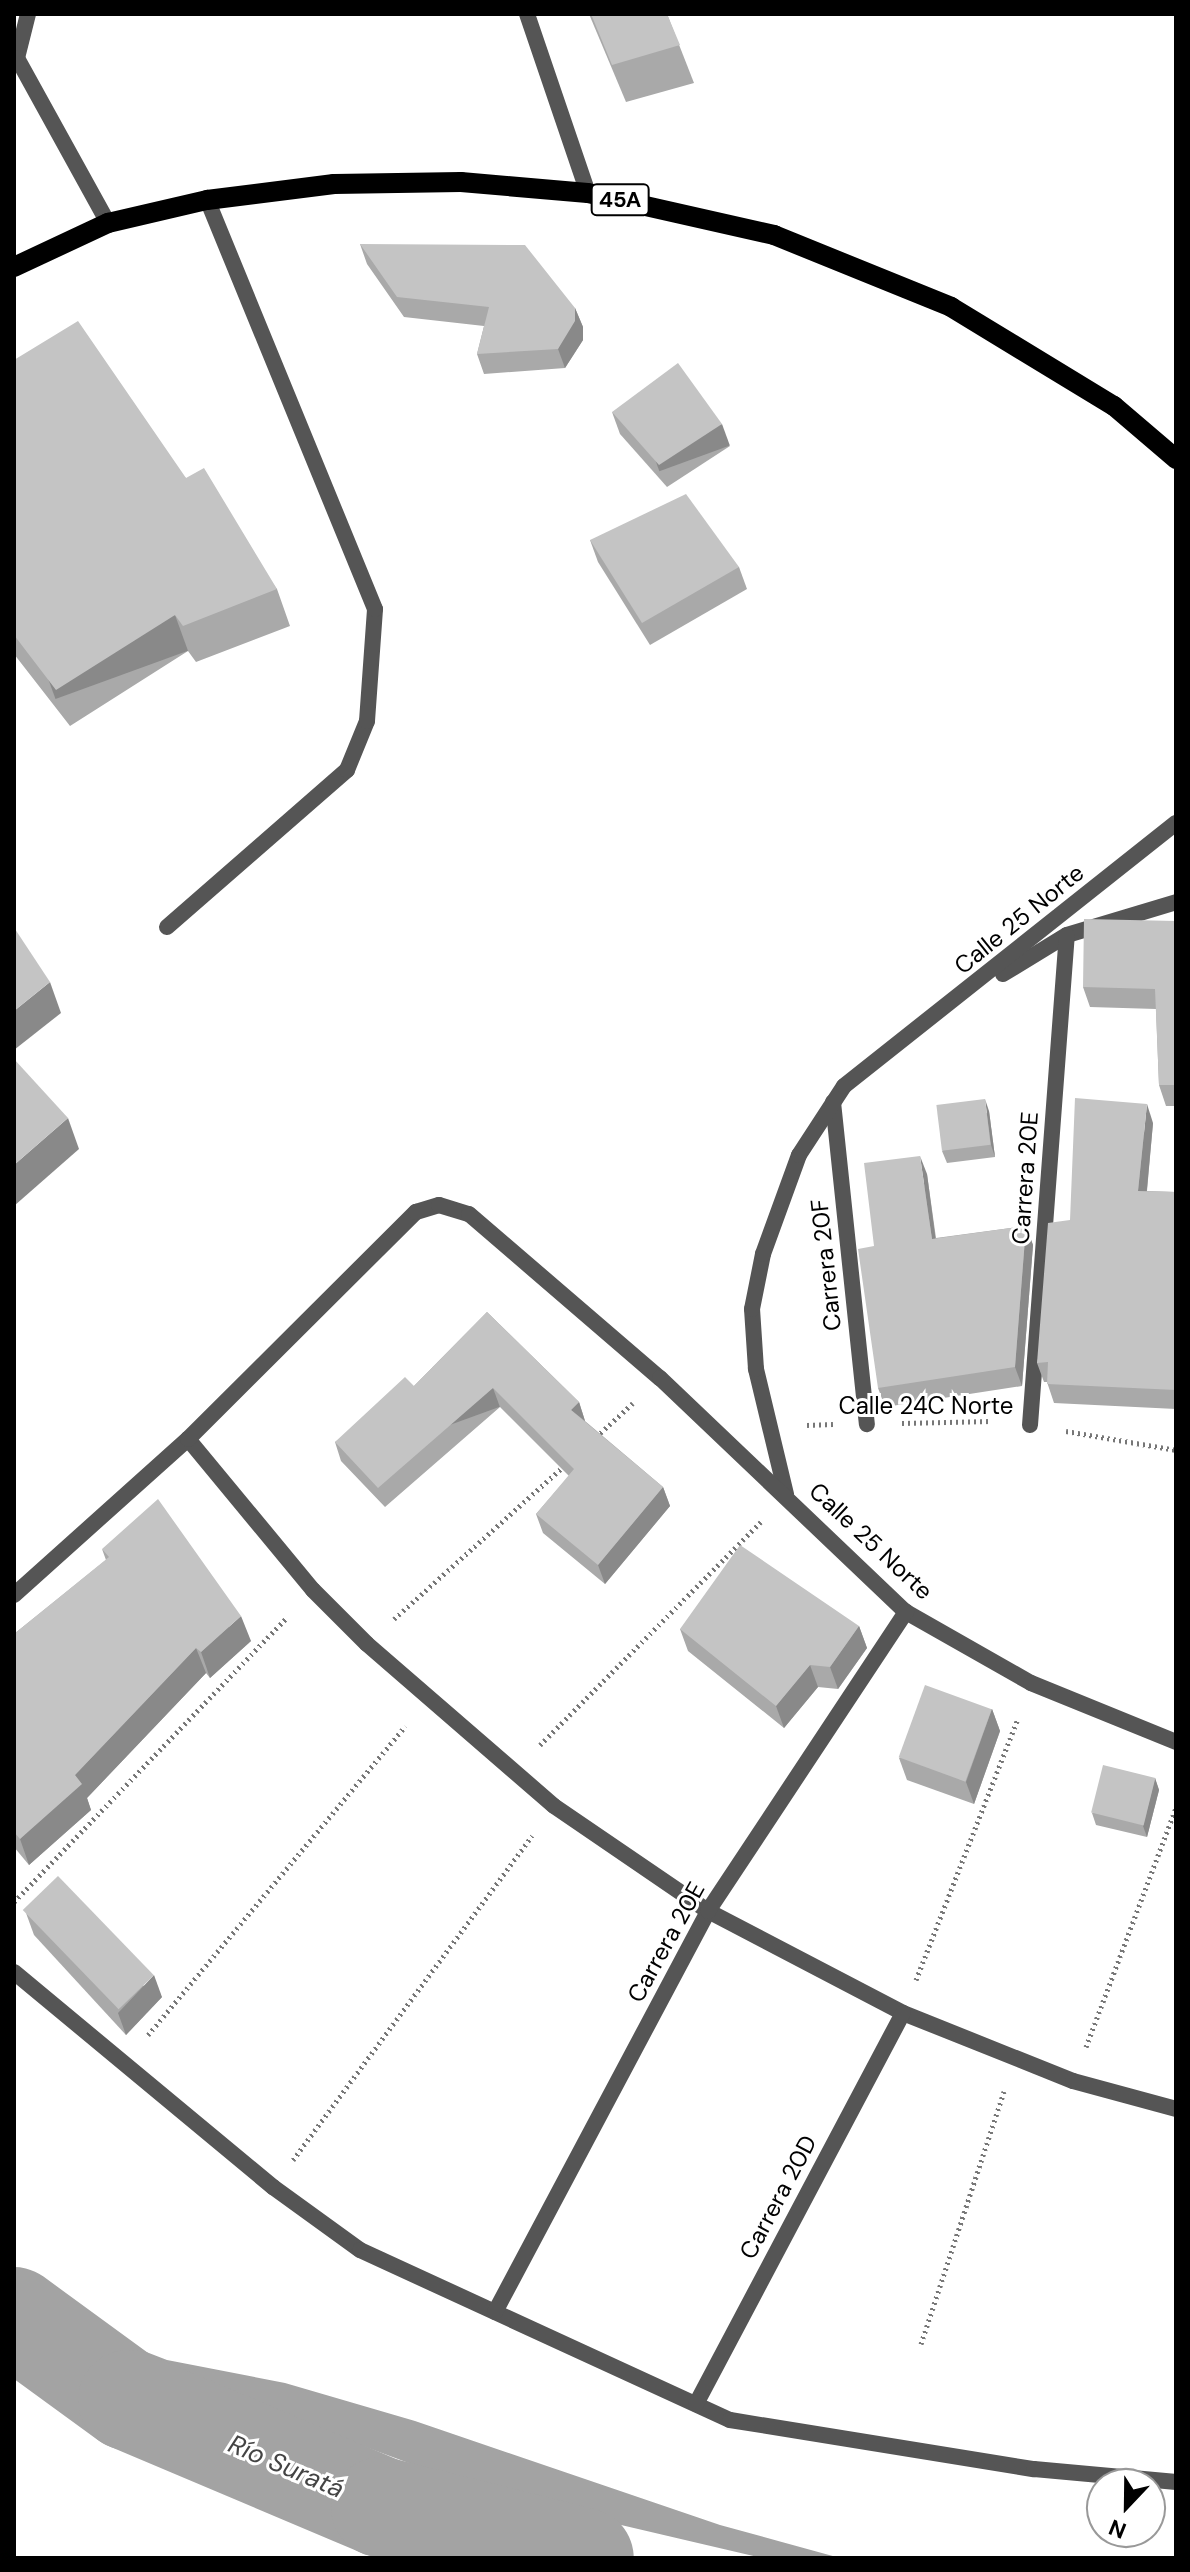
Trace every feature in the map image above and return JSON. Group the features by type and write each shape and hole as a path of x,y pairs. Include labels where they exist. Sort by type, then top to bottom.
{"main road":[{"name":"45A","path":"14,267 108,223 207,200 334,184 429,182 588,193 774,235 951,307 1114,406 1176,459"}],"street":[{"path":"28,14 16,57 108,223"},
{"path":"527,14 588,193"},
{"path":"167,927 347,770 367,721 375,609 207,200"},
{"name":"Calle 25 Norte","path":"1176,823 844,1086 799,1155 763,1254 752,1309 756,1369 787,1496 906,1612 1031,1683 1176,1742"},
{"path":"950,1005 1067,935 1176,902"},
{"name":"Carrera 20E","path":"1030,1425 1067,935"},
{"name":"Carrera 20F","path":"833,1102 867,1424"},
{"path":"14,1595 188,1439 416,1212 439,1205 469,1214 660,1378 787,1496"},
{"path":"188,1439 313,1590 426,1701 554,1806 708,1911 903,2013 1014,2060 1073,2081 1176,2109"},
{"name":"Carrera 20E","path":"495,2312 708,1911 906,1612"},
{"path":"14,1972 273,2187 360,2250 696,2404 745,2422 1034,2469 1176,2482"},
{"name":"Carrera 20D","path":"696,2404 903,2013"}],"path":[{"path":"589,1442 660,1378"},
{"name":"Calle 24C Norte","path":"770,1426 1007,1420 1176,1450"},
{"path":"367,1644 578,1453"},
{"path":"512,1774 787,1496"},
{"path":"14,1902 313,1590"},
{"path":"903,2013 1031,1683"},
{"path":"124,2064 426,1701"},
{"path":"273,2187 554,1806"},
{"path":"1073,2081 1176,1808"},
{"path":"921,2344 1014,2060"}],"shaded area":[{"path":"14,2285 48,2314 167,2360 285,2383 415,2421 720,2525 840,2558 762,2558 497,2496 272,2412 53,2371 14,2349"}],"building":[{"path":"591,14 667,14 680,45 612,65"},
{"path":"360,244 525,245 575,308 575,321 558,349 477,354 489,307 397,297"},
{"path":"78,321 186,478 204,468 277,589 183,626 175,615 56,690 14,635 14,360"},
{"path":"678,363 722,424 659,465 612,412"},
{"path":"686,494 739,567 642,623 590,540"},
{"path":"1084,919 1176,921 1176,1085 1159,1085 1155,989 1083,987"},
{"path":"14,930 50,982 14,1011"},
{"path":"14,1059 68,1118 14,1165"},
{"path":"1075,1098 1147,1104 1138,1191 1176,1192 1176,1390 1047,1384 1048,1362 1037,1363 1048,1223 1070,1220"},
{"path":"985,1099 991,1145 942,1151 936,1105"},
{"path":"920,1156 932,1239 1026,1226 1015,1367 878,1388 858,1249 874,1246 864,1163"},
{"path":"487,1312 579,1402 571,1410 663,1487 598,1565 536,1514 574,1469 493,1388 378,1488 335,1442 405,1377 414,1386"},
{"path":"158,1499 241,1616 201,1652 196,1648 75,1775 82,1784 20,1839 14,1832 14,1634 109,1557 102,1549"},
{"path":"740,1545 859,1626 830,1667 810,1665 776,1706 680,1629"},
{"path":"925,1685 992,1709 965,1782 899,1757"},
{"path":"1103,1765 1155,1778 1144,1826 1091,1813"},
{"path":"58,1876 154,1975 119,2009 23,1910"}],"waterway":[{"name":"Río Suratá","path":"14,2317 128,2400 381,2507 584,2558"}]}
